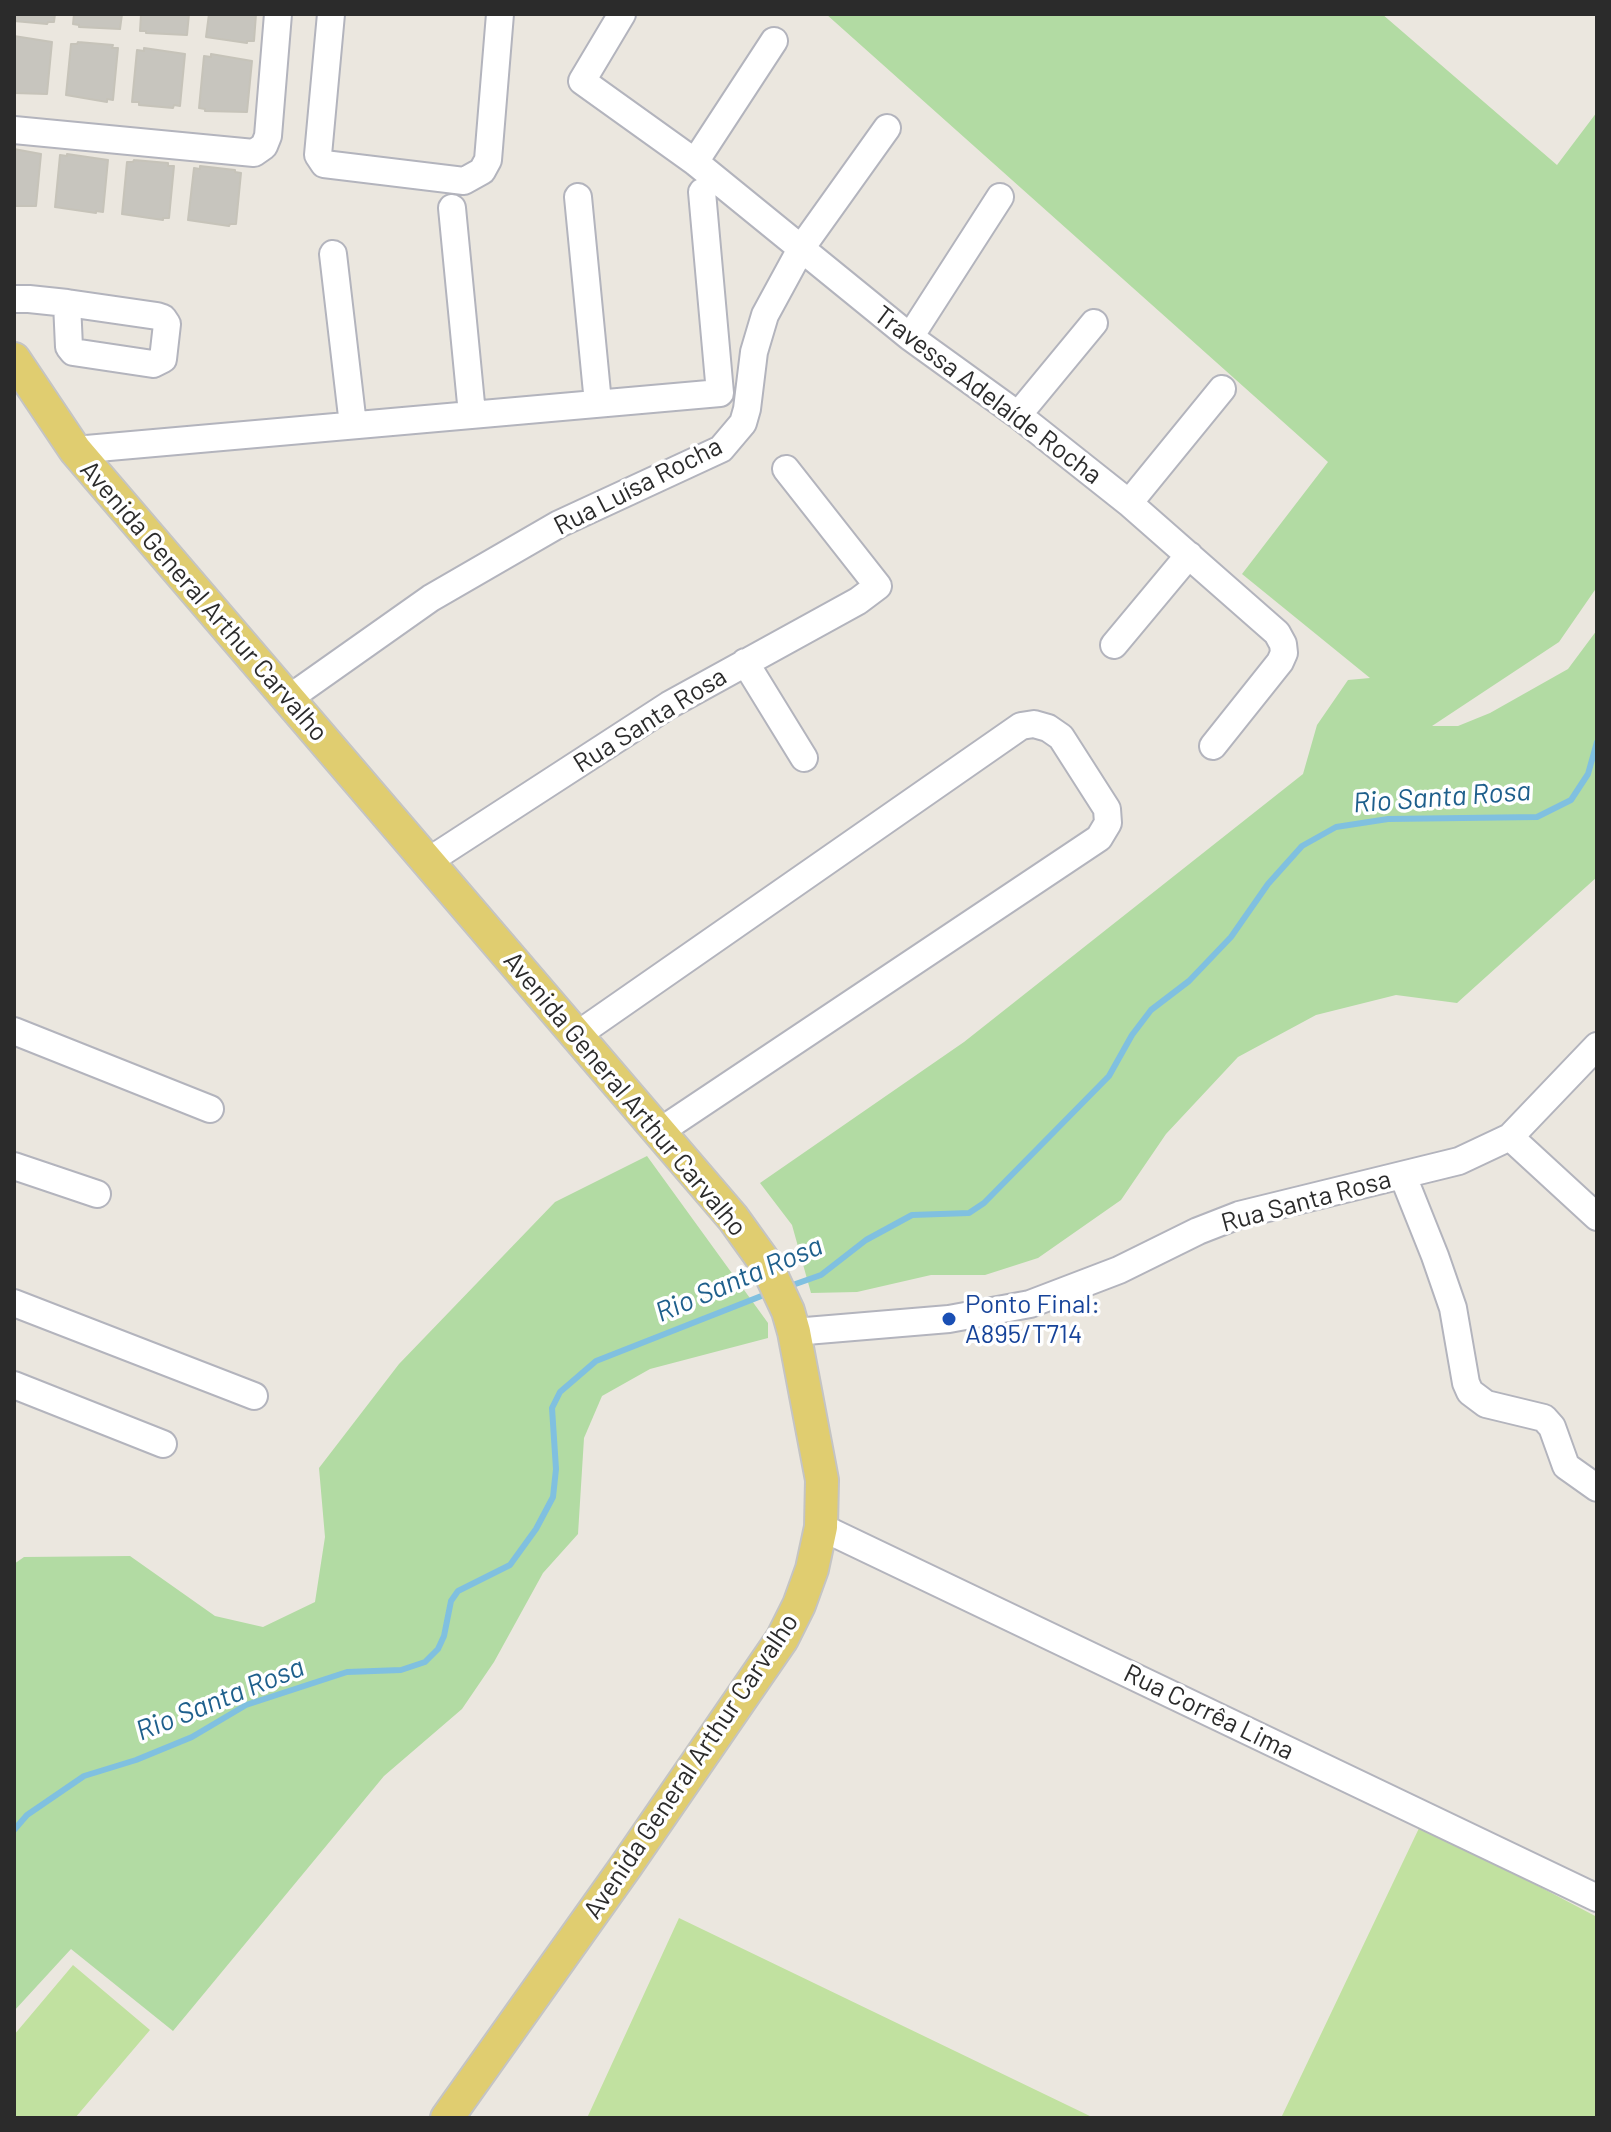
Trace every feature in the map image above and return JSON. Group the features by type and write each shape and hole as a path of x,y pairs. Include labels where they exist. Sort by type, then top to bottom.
{"main road":[{"name":"Avenida General Arthur Carvalho","path":"14,359 75,450 733,1218 766,1264 791,1321 822,1480 821,1527 812,1569 799,1605 782,1639 447,2118"}],"street":[{"path":"14,130 254,153 264,146 268,136 278,14"},
{"path":"331,14 318,155 324,164 464,181 482,171 488,160 500,14"},
{"name":"Travessa Adelaíde Rocha","path":"622,14 582,81 695,162 910,337 1018,415 1129,503 1277,633 1284,653 1274,671 1213,746"},
{"path":"695,162 774,41"},
{"name":"Rua Luísa Rocha","path":"288,699 407,614 559,524 721,449 743,423 757,335 765,315 802,247 887,128"},
{"path":"75,450 720,393 702,192"},
{"path":"578,197 598,403"},
{"path":"910,337 1000,197"},
{"path":"452,208 472,414"},
{"path":"333,254 353,425"},
{"path":"14,299 67,303"},
{"path":"1018,415 1094,323"},
{"path":"1129,503 1222,389"},
{"name":"Rua Santa Rosa","path":"427,862 669,705 858,601 878,586 786,469"},
{"path":"1114,645 1189,555"},
{"path":"745,662 804,758"},
{"path":"577,1035 1021,726 1034,724 1048,728 1061,737 1107,809 1108,823 1099,838 659,1132"},
{"path":"14,1031 210,1109"},
{"name":"Rua Santa Rosa","path":"791,1321 949,1319 1030,1304 1119,1270 1198,1231 1239,1215 1459,1161 1510,1137 1597,1046"},
{"path":"1510,1137 1597,1217"},
{"path":"14,1166 97,1194"},
{"path":"1403,1176 1453,1308 1470,1392 1486,1404 1544,1418 1552,1427 1566,1466 1597,1488"},
{"path":"14,1303 254,1396"},
{"path":"14,1385 163,1444"},
{"name":"Rua Corrêa Lima","path":"821,1527 1597,1898"}],"green space":[{"path":"826,14 1382,14 1557,165 1597,112 1597,587 1559,642 1432,726 1458,726 1490,713 1568,669 1597,630 1597,877 1457,1003 1396,995 1316,1015 1238,1057 1166,1134 1121,1200 1038,1258 985,1275 931,1275 857,1292 811,1293 792,1225 760,1183 964,1042 1303,774 1317,725 1348,680 1370,678 1242,574 1328,462"},
{"path":"647,1156 768,1323 768,1338 650,1369 602,1396 584,1438 578,1534 543,1573 494,1662 462,1709 384,1776 173,2031 71,1949 14,2011 14,1564 24,1557 130,1556 215,1616 263,1627 315,1602 325,1537 319,1468 399,1364 555,1202"},
{"path":"1421,1824 1597,1917 1597,2118 1281,2118"},
{"path":"679,1918 1094,2118 587,2118"},
{"path":"73,1965 150,2030 75,2118 14,2118 14,2035"}],"building":[{"path":"14,14 55,14 54,22 47,24 14,21"},
{"path":"74,14 122,14 120,29 79,27 73,24"},
{"path":"141,14 189,14 187,35 140,31"},
{"path":"209,14 256,14 254,41 247,43 206,37"},
{"path":"14,36 52,42 47,94 14,93"},
{"path":"78,42 118,48 113,100 107,99 107,102 66,95 71,44"},
{"path":"144,48 185,54 180,106 174,105 173,108 132,102 137,50 144,51"},
{"path":"211,54 252,61 247,112 205,111 199,108 204,56 211,57"},
{"path":"14,149 41,154 36,206 14,206"},
{"path":"60,155 108,160 103,212 55,207"},
{"path":"134,160 174,166 169,218 163,220 122,214 127,162"},
{"path":"200,166 241,173 236,224 229,226 188,220 194,168 200,169"}],"waterway":[{"name":"Rio Santa Rosa","path":"787,1287 821,1275 866,1240 912,1215 969,1213 984,1203 1109,1076 1132,1035 1151,1010 1189,981 1231,937 1268,884 1302,846 1336,827 1388,819 1537,817 1571,800 1588,774 1597,742"},
{"name":"Rio Santa Rosa","path":"14,1830 27,1815 84,1776 136,1760 192,1737 246,1705 347,1672 401,1670 425,1662 438,1649 451,1601 458,1591 510,1565 536,1529 553,1497 556,1469 552,1408 560,1392 596,1361 769,1293"}],"place":[{"name":"Ponto Final: A895/T714","path":"949,1319"}]}
